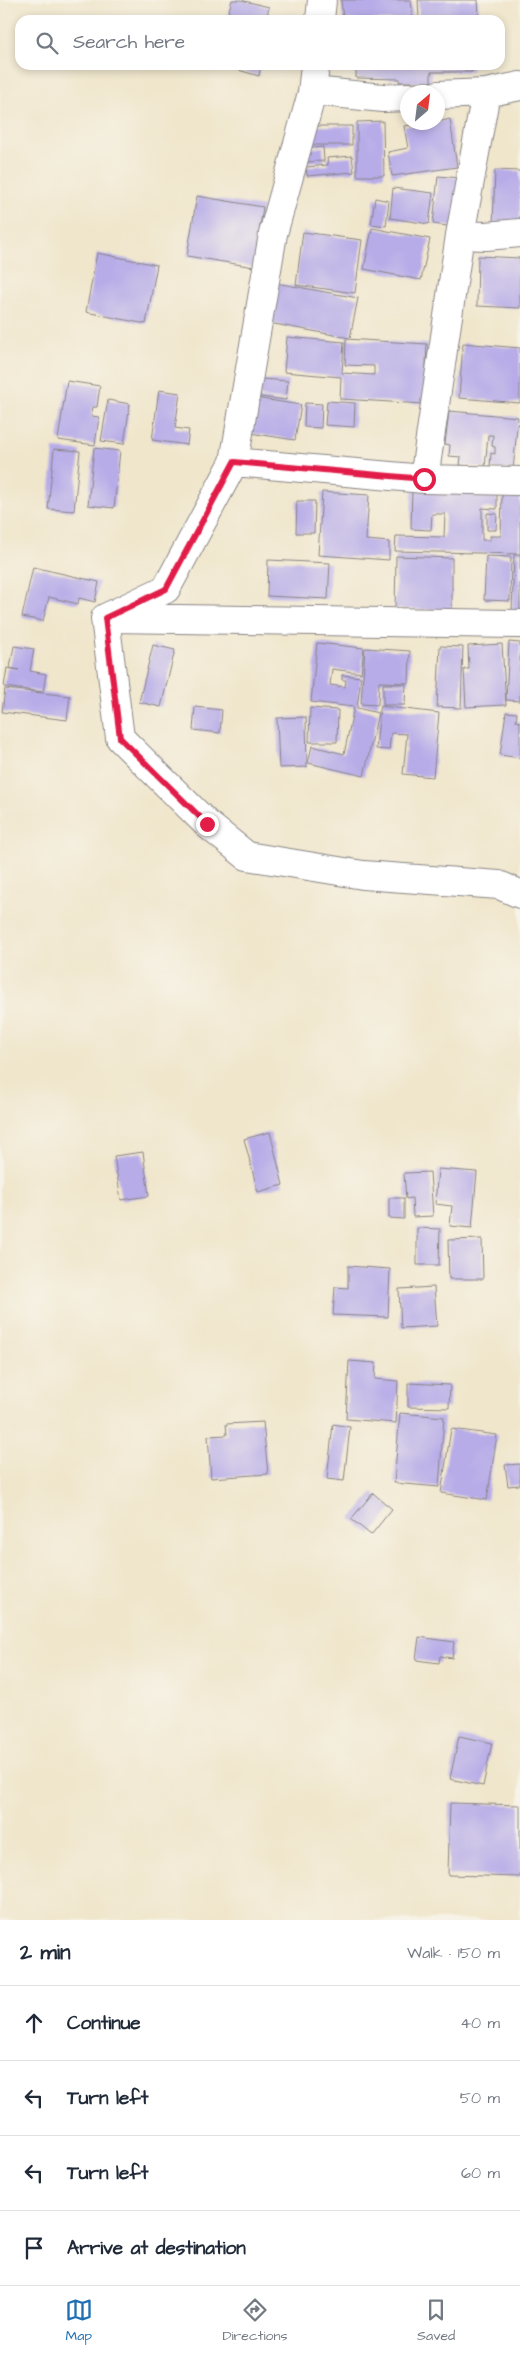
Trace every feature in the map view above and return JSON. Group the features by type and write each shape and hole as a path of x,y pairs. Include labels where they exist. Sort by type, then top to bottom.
{"street":[{"path":"320,15 322,0"},
{"path":"105,618 166,589 234,462 273,234 314,78 383,98 400,97"},
{"path":"445,95 486,92 520,86"},
{"path":"424,479 460,235 486,92"},
{"path":"460,235 486,236 520,232"},
{"path":"234,462 424,479 520,480"},
{"path":"105,618 520,624"},
{"path":"105,618 120,738 207,824 247,856 364,876 499,885 520,894"}],"building":[{"path":"232,0 241,0 269,7 267,15 228,15"},
{"path":"341,0 411,0 412,15 342,15"},
{"path":"418,0 478,0 479,15 419,15"},
{"path":"238,70 260,70 259,76"},
{"path":"356,70 472,70 472,72 431,72 431,82 399,82 400,79 356,78"},
{"path":"450,119 457,167 392,176 388,152 408,148 405,130 445,130 445,120"},
{"path":"383,121 384,176 357,176 357,122"},
{"path":"311,126 352,126 352,145 311,145"},
{"path":"323,147 324,161 305,162 303,149"},
{"path":"352,156 354,172 307,176 306,167 328,165 327,158"},
{"path":"495,170 520,171 520,227 493,226"},
{"path":"438,176 460,178 454,227 433,224"},
{"path":"393,188 433,193 429,224 390,218"},
{"path":"197,196 263,207 254,267 187,256"},
{"path":"375,198 389,201 386,226 371,224"},
{"path":"372,228 430,239 421,280 364,269"},
{"path":"303,232 362,240 355,293 296,285"},
{"path":"97,253 157,265 146,324 86,312"},
{"path":"478,256 520,258 520,308 477,306"},
{"path":"276,283 358,298 350,338 269,323"},
{"path":"287,337 344,342 342,373 374,375 374,366 345,365 346,339 427,344 424,404 340,399 341,377 284,372"},
{"path":"463,343 520,348 520,403 459,398"},
{"path":"262,379 288,381 286,400 260,397"},
{"path":"67,381 100,386 97,407 93,407 91,416 99,417 95,445 58,440"},
{"path":"159,390 180,393 175,428 189,430 187,445 152,440"},
{"path":"255,398 301,405 295,440 250,433"},
{"path":"108,400 130,404 124,444 101,441"},
{"path":"327,401 355,403 354,427 325,425"},
{"path":"305,403 322,404 321,428 304,427"},
{"path":"449,411 518,417 513,471 490,468 491,453 495,454 495,447 492,446 493,435 488,435 485,468 460,465 461,457 449,456 450,445 445,444"},
{"path":"94,448 120,451 114,508 88,505"},
{"path":"54,449 80,451 74,511 48,509"},
{"path":"412,489 497,492 497,509 482,508 482,540 490,540 490,536 501,536 502,492 520,492 520,554 395,551 396,536 444,537 445,514 432,514 431,530 411,529"},
{"path":"322,492 369,495 366,540 389,542 389,560 318,555"},
{"path":"297,501 315,501 314,533 296,533"},
{"path":"487,513 497,514 496,530 487,530"},
{"path":"514,555 520,555 520,612 512,612"},
{"path":"396,556 452,558 452,610 395,609"},
{"path":"486,556 511,557 510,601 484,600"},
{"path":"268,560 330,563 328,599 267,596"},
{"path":"33,567 99,582 95,602 79,598 78,604 49,597 43,621 22,617"},
{"path":"509,642 520,643 520,701 506,700"},
{"path":"317,643 364,648 361,673 332,669 330,685 345,687 346,680 342,680 342,675 361,677 357,708 378,713 364,776 308,763 312,746 344,754 354,707 311,702"},
{"path":"502,644 506,705 466,707 464,669 469,669 468,646"},
{"path":"153,645 175,650 161,707 139,702"},
{"path":"14,646 34,649 30,671 46,674 43,692 4,687 7,668 19,670 10,668"},
{"path":"440,646 463,647 461,708 437,707"},
{"path":"365,648 410,651 409,683 379,682 378,705 361,704"},
{"path":"383,684 406,684 405,705 383,705"},
{"path":"5,689 70,696 67,720 2,712"},
{"path":"380,706 439,713 433,777 403,774 407,734 391,733 389,750 376,749"},
{"path":"195,707 222,710 220,733 193,730"},
{"path":"310,708 338,710 337,742 309,742"},
{"path":"506,712 517,713 516,721 520,722 520,758 500,755"},
{"path":"306,717 307,767 279,768 277,718"},
{"path":"270,1132 283,1185 258,1192 244,1139"},
{"path":"143,1152 149,1196 121,1200 114,1156"},
{"path":"438,1169 477,1172 472,1228 450,1226 452,1206 435,1204"},
{"path":"430,1172 433,1216 413,1217 412,1198 406,1199 404,1173"},
{"path":"389,1198 404,1198 404,1219 389,1218"},
{"path":"417,1228 440,1229 439,1265 417,1265"},
{"path":"482,1239 483,1279 449,1279 448,1240"},
{"path":"348,1266 390,1269 388,1317 333,1315 335,1287 348,1288"},
{"path":"434,1287 437,1326 401,1328 399,1289"},
{"path":"349,1361 376,1363 375,1379 398,1381 396,1423 346,1419"},
{"path":"408,1383 450,1385 449,1408 408,1407"},
{"path":"400,1413 444,1417 439,1487 394,1483"},
{"path":"263,1422 268,1474 211,1478 208,1436 227,1435 226,1424"},
{"path":"333,1424 350,1427 344,1481 327,1479"},
{"path":"451,1429 497,1435 487,1500 441,1493"},
{"path":"520,1464 520,1485 508,1486 505,1465"},
{"path":"373,1493 392,1509 371,1535 351,1519"},
{"path":"419,1637 454,1642 452,1658 440,1656 439,1663 416,1660"},
{"path":"459,1736 492,1743 483,1786 450,1779"},
{"path":"450,1803 520,1805 520,1877 448,1875"}],"route":[{"path":"207,824 120,738 105,618 166,589 234,462 424,479"}]}
